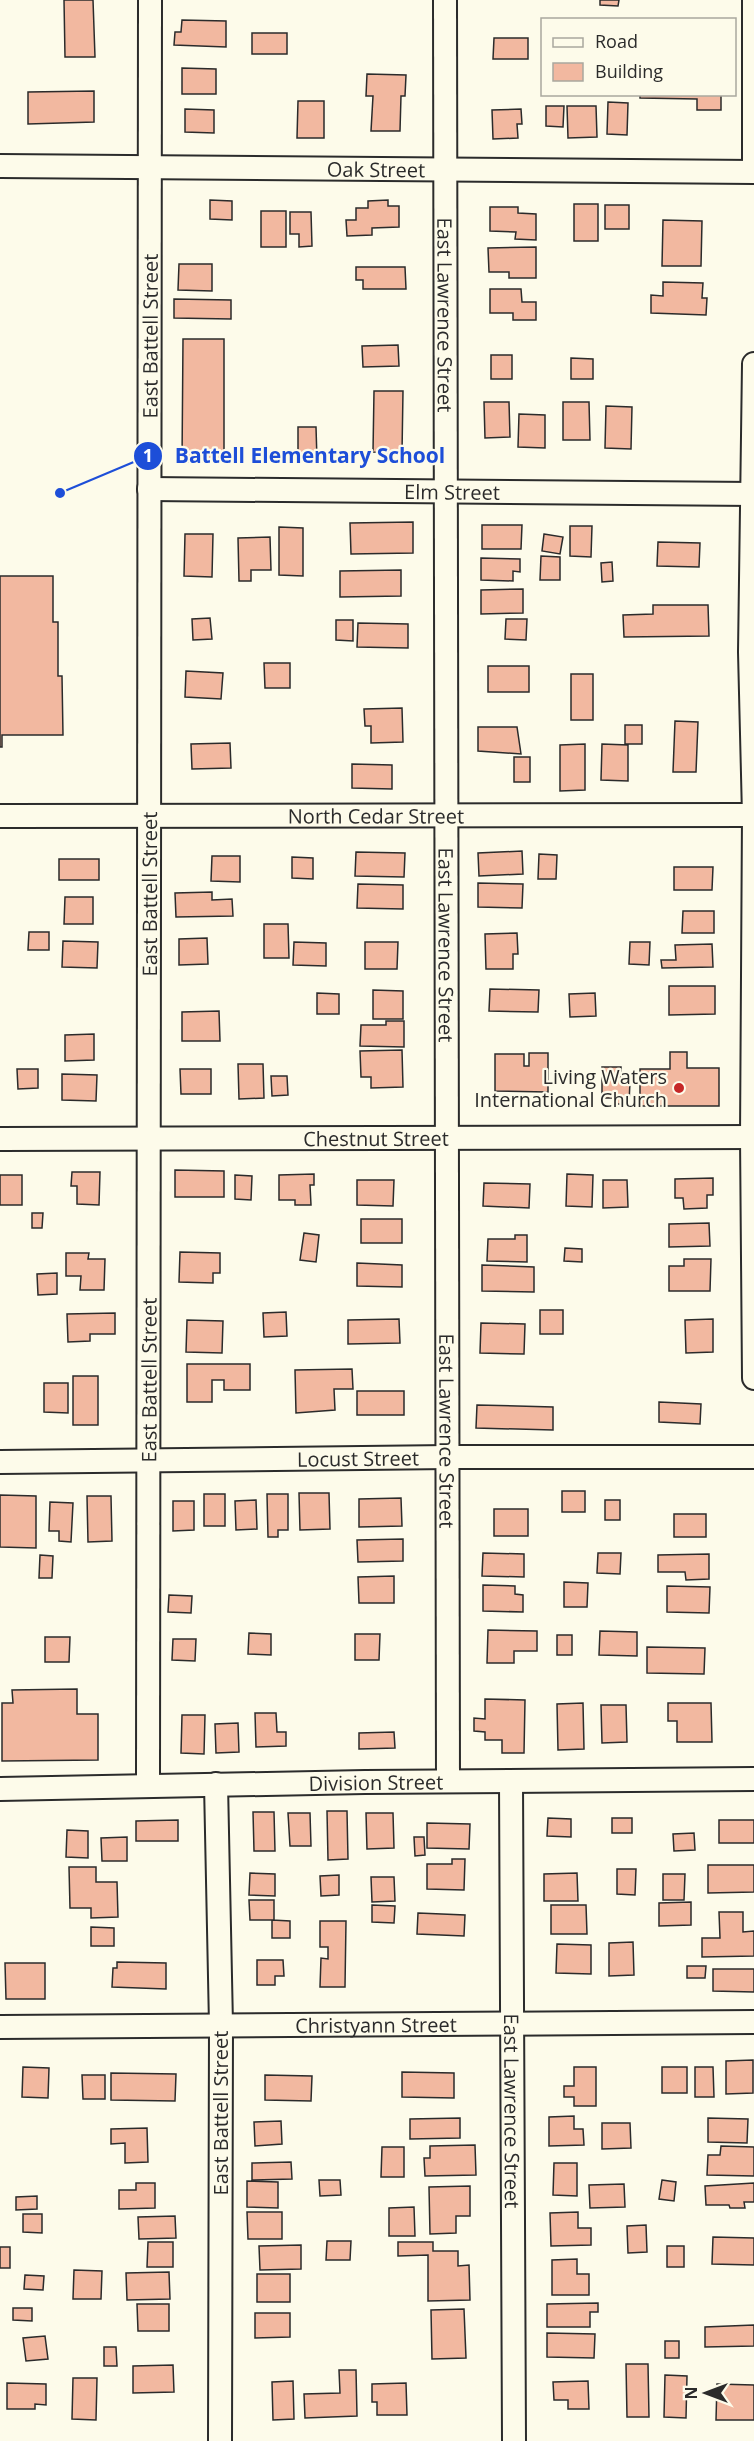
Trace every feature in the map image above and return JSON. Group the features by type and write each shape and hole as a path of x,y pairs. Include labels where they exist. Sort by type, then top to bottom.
{"street":[{"name":"East Battell Street","path":"148,1786 148,168 150,0"},
{"name":"East Lawrence Street","path":"445,0 448,1781"},
{"path":"754,0 754,172"},
{"name":"Oak Street","path":"0,166 754,172"},
{"path":"754,364 750,652 754,815 754,1378"},
{"name":"Elm Street","path":"148,489 753,494"},
{"name":"North Cedar Street","path":"0,816 754,815"},
{"name":"Chestnut Street","path":"0,1139 753,1137"},
{"name":"Locust Street","path":"0,1462 449,1456 754,1457"},
{"name":"Division Street","path":"0,1789 216,1784 754,1779"},
{"name":"East Lawrence Street","path":"511,1781 514,2441"},
{"name":"East Battell Street","path":"216,1784 221,2025 220,2441"},
{"name":"Christyann Street","path":"0,2027 754,2022"}],"building":[{"path":"64,0 93,0 95,57 65,57"},
{"path":"600,0 619,0 618,6 600,5"},
{"path":"182,20 226,21 226,47 174,45 175,32 181,32"},
{"path":"252,33 287,33 287,54 252,54"},
{"path":"494,38 528,38 528,59 493,59"},
{"path":"182,68 216,69 216,94 182,94"},
{"path":"367,74 406,75 405,96 401,96 400,131 371,131 373,96 366,96"},
{"path":"94,91 94,122 28,124 28,92"},
{"path":"640,96 721,96 721,110 697,110 697,99 640,98"},
{"path":"298,101 324,101 324,138 297,138"},
{"path":"608,102 628,103 627,135 607,134"},
{"path":"546,106 564,106 563,127 546,126"},
{"path":"567,106 596,106 597,137 568,138"},
{"path":"185,109 214,110 214,133 185,132"},
{"path":"521,109 522,124 517,124 518,138 493,139 492,110"},
{"path":"210,200 232,201 232,220 210,219"},
{"path":"388,200 388,206 399,206 399,227 372,228 372,235 347,236 346,220 356,220 356,208 368,208 368,201"},
{"path":"574,204 598,204 598,241 574,241"},
{"path":"605,205 629,205 629,229 605,229"},
{"path":"490,207 518,207 518,213 536,214 536,240 515,239 516,232 490,231"},
{"path":"261,211 286,211 286,247 261,247"},
{"path":"290,212 311,212 312,246 299,247 299,234 290,234"},
{"path":"663,220 702,221 701,266 662,266"},
{"path":"536,247 536,278 509,278 509,272 489,272 488,248"},
{"path":"179,264 212,264 212,291 178,290"},
{"path":"356,267 405,267 406,289 363,289 363,280 356,280"},
{"path":"663,282 703,283 702,298 707,298 706,315 651,313 651,295 663,296"},
{"path":"490,289 521,289 522,302 536,302 536,320 513,320 513,313 490,313"},
{"path":"174,299 231,300 231,319 174,318"},
{"path":"183,339 224,339 224,462 182,462"},
{"path":"398,345 399,366 363,367 362,346"},
{"path":"491,355 512,355 512,379 491,379"},
{"path":"571,358 593,359 593,379 571,379"},
{"path":"374,391 403,391 402,453 373,452"},
{"path":"484,402 509,402 510,437 485,438"},
{"path":"563,402 589,402 590,440 563,440"},
{"path":"606,406 632,407 631,449 605,448"},
{"path":"519,414 545,415 545,448 518,447"},
{"path":"298,427 316,427 317,460 298,460"},
{"path":"413,522 413,553 351,554 350,523"},
{"path":"482,525 522,525 521,549 482,549"},
{"path":"570,526 592,526 591,557 570,556"},
{"path":"279,527 303,528 303,576 279,575"},
{"path":"185,534 213,534 212,577 184,576"},
{"path":"544,534 563,537 560,554 542,551"},
{"path":"270,537 271,570 251,570 251,581 239,581 238,538"},
{"path":"658,542 700,543 699,567 657,566"},
{"path":"541,556 560,557 560,580 540,580"},
{"path":"481,558 520,559 520,572 513,571 513,581 481,580"},
{"path":"612,562 613,581 602,582 601,563"},
{"path":"401,570 401,596 340,597 340,571"},
{"path":"0,576 53,576 53,622 58,622 58,676 62,676 63,735 2,735 2,747 0,747"},
{"path":"523,589 523,613 481,614 481,590"},
{"path":"653,605 708,605 709,636 624,637 623,615 653,614"},
{"path":"210,618 212,639 193,640 192,619"},
{"path":"506,619 527,619 526,640 505,639"},
{"path":"336,620 353,620 353,641 336,640"},
{"path":"358,623 408,624 408,648 357,647"},
{"path":"264,663 290,663 290,688 265,688"},
{"path":"488,666 529,666 529,692 488,692"},
{"path":"186,671 223,673 221,699 185,697"},
{"path":"571,674 593,674 593,720 571,720"},
{"path":"402,708 403,742 371,743 371,726 365,726 364,709"},
{"path":"675,721 698,722 696,772 673,772"},
{"path":"625,725 642,725 642,744 625,744"},
{"path":"478,727 517,727 521,754 478,751"},
{"path":"230,743 231,768 192,769 191,744"},
{"path":"585,744 585,790 560,791 560,745"},
{"path":"602,744 628,745 628,781 601,780"},
{"path":"514,757 530,757 530,782 514,782"},
{"path":"352,764 392,765 392,789 352,788"},
{"path":"522,851 523,874 479,876 478,853"},
{"path":"356,852 405,853 404,877 355,876"},
{"path":"539,854 557,855 556,879 538,879"},
{"path":"212,856 240,856 240,882 211,881"},
{"path":"292,857 313,858 313,879 292,878"},
{"path":"59,859 99,859 99,880 59,880"},
{"path":"674,867 713,867 712,890 674,890"},
{"path":"478,883 523,884 522,908 478,907"},
{"path":"358,884 403,885 403,909 357,908"},
{"path":"212,892 212,900 232,899 233,916 176,917 175,893"},
{"path":"65,897 93,897 93,924 64,924"},
{"path":"683,911 714,911 714,933 682,933"},
{"path":"264,924 288,924 289,958 264,958"},
{"path":"29,932 49,932 49,950 28,950"},
{"path":"517,933 518,954 513,954 513,969 486,969 485,934"},
{"path":"207,938 208,964 179,965 179,939"},
{"path":"63,941 98,942 97,968 62,967"},
{"path":"294,942 326,943 326,966 293,965"},
{"path":"365,942 398,942 397,969 365,969"},
{"path":"630,942 650,942 649,965 629,964"},
{"path":"712,944 713,967 662,968 661,960 676,960 675,945"},
{"path":"669,986 715,986 715,1014 669,1015"},
{"path":"490,989 539,990 538,1012 489,1011"},
{"path":"373,990 403,991 403,1019 373,1019"},
{"path":"317,993 339,994 339,1014 317,1014"},
{"path":"595,993 596,1016 570,1017 569,994"},
{"path":"219,1011 220,1041 182,1041 182,1012"},
{"path":"386,1021 404,1021 404,1047 360,1046 361,1025 386,1025"},
{"path":"94,1034 94,1060 65,1061 65,1035"},
{"path":"402,1050 403,1087 371,1088 371,1077 361,1077 360,1051"},
{"name":"Living Waters International Church","path":"670,1052 687,1052 687,1068 719,1068 719,1106 640,1106 640,1069 670,1069"},
{"path":"529,1053 548,1053 548,1092 495,1091 495,1054 524,1054 524,1066 529,1066"},
{"path":"238,1064 263,1064 264,1098 239,1099"},
{"path":"602,1067 621,1067 621,1081 630,1081 629,1104 613,1104 613,1098 602,1098"},
{"path":"17,1069 38,1069 38,1088 18,1089"},
{"path":"180,1069 211,1069 211,1094 181,1094"},
{"path":"62,1074 97,1075 96,1101 62,1100"},
{"path":"271,1076 287,1076 288,1095 272,1096"},
{"path":"175,1170 224,1171 224,1197 175,1197"},
{"path":"72,1172 100,1172 99,1205 77,1204 77,1186 71,1186"},
{"path":"314,1174 314,1185 310,1185 311,1205 295,1205 295,1200 279,1200 279,1175"},
{"path":"567,1174 593,1175 592,1207 566,1206"},
{"path":"0,1175 22,1175 22,1205 0,1205"},
{"path":"235,1175 252,1176 251,1200 235,1199"},
{"path":"713,1178 713,1195 707,1195 707,1208 684,1209 683,1198 675,1198 675,1179"},
{"path":"357,1180 394,1180 393,1206 357,1205"},
{"path":"603,1180 627,1180 628,1207 603,1208"},
{"path":"484,1183 530,1184 529,1208 483,1206"},
{"path":"32,1213 43,1213 42,1228 32,1228"},
{"path":"361,1219 402,1219 402,1243 361,1243"},
{"path":"709,1223 710,1246 669,1247 669,1224"},
{"path":"304,1233 319,1235 316,1262 300,1260"},
{"path":"515,1235 527,1235 527,1262 487,1261 488,1239 515,1239"},
{"path":"565,1248 582,1249 582,1262 564,1261"},
{"path":"180,1252 220,1253 220,1273 213,1273 213,1283 179,1282"},
{"path":"66,1253 89,1253 88,1259 105,1259 104,1290 80,1290 81,1276 66,1276"},
{"path":"684,1259 711,1259 710,1291 669,1291 669,1266 684,1266"},
{"path":"357,1263 402,1265 402,1287 357,1286"},
{"path":"482,1265 534,1267 534,1292 482,1291"},
{"path":"57,1273 57,1294 38,1295 37,1274"},
{"path":"540,1310 563,1310 563,1334 540,1334"},
{"path":"286,1312 287,1336 264,1337 263,1313"},
{"path":"115,1313 115,1334 90,1334 90,1341 68,1342 67,1314"},
{"path":"399,1319 400,1343 348,1344 348,1320"},
{"path":"713,1319 713,1352 686,1353 685,1320"},
{"path":"187,1320 223,1321 222,1353 186,1352"},
{"path":"481,1323 525,1324 524,1354 480,1353"},
{"path":"187,1364 250,1364 250,1390 224,1390 224,1380 212,1380 212,1402 187,1402"},
{"path":"352,1369 353,1389 334,1389 335,1410 296,1413 295,1370"},
{"path":"73,1376 98,1376 98,1425 73,1425"},
{"path":"44,1383 68,1383 68,1413 44,1412"},
{"path":"357,1391 404,1391 404,1415 357,1415"},
{"path":"659,1402 701,1404 700,1424 659,1422"},
{"path":"477,1405 553,1407 553,1430 476,1428"},
{"path":"562,1491 585,1491 585,1512 562,1512"},
{"path":"299,1493 329,1493 330,1529 300,1530"},
{"path":"204,1494 225,1494 225,1526 204,1526"},
{"path":"267,1494 288,1494 288,1530 278,1530 278,1537 268,1537"},
{"path":"0,1495 36,1496 36,1548 0,1547"},
{"path":"87,1496 111,1496 112,1541 88,1542"},
{"path":"401,1498 402,1526 359,1527 359,1499"},
{"path":"256,1500 257,1529 236,1530 235,1501"},
{"path":"605,1500 620,1500 620,1520 605,1520"},
{"path":"173,1501 194,1501 194,1530 173,1531"},
{"path":"50,1502 73,1503 71,1542 59,1541 59,1531 49,1531"},
{"path":"494,1509 528,1509 528,1536 494,1536"},
{"path":"674,1514 706,1514 706,1537 674,1537"},
{"path":"403,1539 403,1561 358,1562 357,1540"},
{"path":"483,1553 524,1554 524,1577 482,1576"},
{"path":"598,1553 621,1553 620,1574 597,1573"},
{"path":"709,1554 709,1579 686,1580 685,1572 658,1572 658,1555"},
{"path":"40,1555 53,1556 52,1578 39,1578"},
{"path":"394,1576 394,1603 359,1603 358,1577"},
{"path":"564,1582 588,1583 587,1607 564,1607"},
{"path":"483,1585 515,1586 515,1594 523,1595 523,1612 483,1611"},
{"path":"667,1586 710,1587 709,1613 667,1612"},
{"path":"169,1595 192,1596 191,1613 168,1612"},
{"path":"488,1630 537,1631 537,1651 514,1651 514,1663 487,1663"},
{"path":"600,1631 637,1632 637,1656 599,1655"},
{"path":"249,1633 271,1634 271,1655 248,1654"},
{"path":"355,1634 380,1634 379,1660 355,1660"},
{"path":"557,1635 572,1635 572,1655 557,1655"},
{"path":"45,1637 70,1637 69,1662 45,1662"},
{"path":"173,1639 196,1639 195,1661 172,1660"},
{"path":"647,1647 705,1648 704,1674 647,1673"},
{"path":"77,1689 77,1714 98,1714 98,1760 2,1761 2,1703 13,1703 12,1690"},
{"path":"485,1699 525,1700 524,1753 502,1753 502,1740 485,1740 485,1732 474,1731 474,1718 485,1719"},
{"path":"583,1703 584,1749 558,1750 557,1704"},
{"path":"668,1703 711,1703 712,1742 677,1742 677,1721 668,1721"},
{"path":"601,1705 626,1705 627,1742 602,1743"},
{"path":"255,1713 276,1713 277,1732 286,1732 286,1746 256,1747"},
{"path":"182,1715 205,1715 204,1754 181,1753"},
{"path":"238,1723 239,1752 216,1753 215,1724"},
{"path":"394,1732 395,1748 359,1749 359,1733"},
{"path":"327,1811 347,1811 348,1859 328,1860"},
{"path":"253,1812 274,1812 275,1851 254,1851"},
{"path":"288,1813 310,1813 311,1846 290,1846"},
{"path":"366,1813 393,1813 394,1848 367,1849"},
{"path":"548,1818 571,1819 571,1837 547,1836"},
{"path":"612,1818 632,1818 632,1833 612,1833"},
{"path":"178,1820 178,1841 136,1841 136,1821"},
{"path":"719,1820 754,1820 754,1843 719,1843"},
{"path":"427,1823 470,1824 469,1849 427,1848"},
{"path":"67,1830 88,1831 88,1858 66,1857"},
{"path":"694,1833 695,1850 674,1851 673,1834"},
{"path":"127,1837 127,1861 102,1861 101,1838"},
{"path":"414,1837 424,1837 425,1855 415,1856"},
{"path":"452,1859 465,1859 464,1890 427,1889 427,1864 452,1864"},
{"path":"708,1865 754,1865 754,1892 708,1893"},
{"path":"69,1867 96,1867 96,1882 117,1882 118,1917 91,1918 91,1908 70,1908"},
{"path":"617,1869 636,1869 635,1895 617,1894"},
{"path":"250,1873 275,1874 275,1896 249,1895"},
{"path":"577,1873 578,1901 544,1901 544,1874"},
{"path":"663,1874 685,1874 684,1900 663,1900"},
{"path":"339,1875 339,1895 321,1896 320,1876"},
{"path":"371,1877 394,1877 395,1901 372,1902"},
{"path":"249,1900 274,1900 274,1920 250,1920"},
{"path":"691,1902 691,1925 659,1926 659,1903"},
{"path":"372,1905 395,1906 394,1923 372,1922"},
{"path":"551,1905 586,1905 587,1934 551,1934"},
{"path":"719,1912 743,1912 743,1932 754,1931 754,1956 702,1957 702,1938 720,1938"},
{"path":"418,1913 465,1915 464,1936 417,1934"},
{"path":"272,1920 290,1921 290,1938 272,1938"},
{"path":"320,1921 346,1921 345,1987 320,1987 321,1958 328,1959 328,1947 320,1947"},
{"path":"91,1927 114,1928 114,1946 91,1946"},
{"path":"633,1942 634,1975 609,1976 609,1943"},
{"path":"557,1944 591,1945 591,1974 556,1973"},
{"path":"257,1960 283,1960 284,1976 275,1976 275,1985 257,1985"},
{"path":"117,1962 166,1963 166,1989 112,1987 113,1968 117,1968"},
{"path":"5,1963 45,1963 45,1999 6,1999"},
{"path":"687,1966 706,1966 705,1978 687,1978"},
{"path":"713,1969 754,1969 754,1992 713,1991"},
{"path":"753,2060 753,2093 726,2094 726,2061"},
{"path":"23,2067 49,2068 48,2098 22,2097"},
{"path":"574,2067 596,2067 596,2106 574,2106 574,2097 564,2097 564,2086 574,2086"},
{"path":"662,2067 687,2067 687,2093 662,2093"},
{"path":"695,2067 713,2067 714,2097 695,2097"},
{"path":"402,2072 454,2073 454,2098 402,2097"},
{"path":"111,2073 176,2074 175,2101 111,2100"},
{"path":"82,2075 105,2075 105,2099 83,2099"},
{"path":"265,2075 312,2076 311,2101 265,2100"},
{"path":"574,2116 574,2129 583,2129 584,2145 549,2146 549,2117"},
{"path":"460,2118 460,2138 410,2139 410,2119"},
{"path":"708,2118 748,2119 747,2143 708,2142"},
{"path":"281,2121 282,2144 255,2146 254,2122"},
{"path":"602,2123 630,2123 631,2148 602,2149"},
{"path":"147,2128 148,2162 125,2163 125,2143 111,2144 111,2129"},
{"path":"475,2145 476,2175 425,2176 424,2158 430,2158 430,2146"},
{"path":"721,2146 754,2147 754,2176 707,2175 708,2155 720,2155"},
{"path":"382,2147 404,2147 404,2177 381,2177"},
{"path":"291,2162 292,2179 252,2180 252,2163"},
{"path":"554,2163 577,2163 577,2196 553,2195"},
{"path":"319,2180 340,2180 341,2195 320,2196"},
{"path":"662,2180 676,2182 674,2201 659,2199"},
{"path":"247,2181 278,2182 278,2208 247,2207"},
{"path":"136,2183 155,2183 155,2208 119,2209 119,2190 136,2190"},
{"path":"754,2183 754,2202 744,2202 745,2208 706,2205 705,2186"},
{"path":"624,2184 625,2207 590,2208 589,2185"},
{"path":"470,2186 470,2216 456,2216 456,2233 430,2234 429,2187"},
{"path":"37,2196 37,2209 16,2210 16,2197"},
{"path":"414,2207 415,2236 389,2236 389,2208"},
{"path":"247,2212 282,2212 282,2239 248,2239"},
{"path":"578,2212 578,2228 591,2228 591,2245 551,2246 550,2213"},
{"path":"23,2214 42,2214 42,2233 23,2232"},
{"path":"175,2216 176,2238 139,2239 138,2217"},
{"path":"646,2225 647,2252 628,2253 627,2226"},
{"path":"713,2237 754,2238 754,2265 712,2264"},
{"path":"327,2241 351,2241 350,2260 326,2260"},
{"path":"148,2242 173,2242 173,2267 147,2267"},
{"path":"398,2242 433,2242 433,2251 458,2251 458,2266 469,2265 470,2300 428,2301 428,2255 398,2256"},
{"path":"301,2245 301,2269 260,2270 259,2246"},
{"path":"667,2246 684,2246 684,2267 667,2267"},
{"path":"0,2247 10,2247 10,2268 0,2268"},
{"path":"577,2259 577,2274 589,2274 589,2295 552,2295 552,2260"},
{"path":"74,2270 102,2271 101,2299 73,2299"},
{"path":"169,2272 170,2299 127,2300 126,2273"},
{"path":"257,2274 290,2274 290,2302 257,2302"},
{"path":"25,2275 44,2276 43,2290 24,2289"},
{"path":"598,2303 598,2312 590,2312 590,2327 547,2327 547,2304"},
{"path":"137,2304 169,2304 169,2331 138,2331"},
{"path":"13,2308 32,2308 32,2321 13,2320"},
{"path":"464,2309 466,2358 432,2359 431,2310"},
{"path":"255,2313 290,2313 290,2337 255,2338"},
{"path":"754,2325 754,2346 705,2347 705,2327"},
{"path":"547,2333 595,2334 594,2358 547,2357"},
{"path":"45,2336 48,2359 26,2361 23,2338"},
{"path":"665,2341 679,2341 679,2358 665,2358"},
{"path":"104,2347 116,2347 117,2366 104,2366"},
{"path":"626,2364 648,2364 649,2417 627,2417"},
{"path":"173,2365 174,2392 133,2393 133,2366"},
{"path":"339,2370 356,2370 357,2416 305,2418 304,2394 340,2393"},
{"path":"665,2375 687,2376 686,2418 664,2417"},
{"path":"73,2378 97,2378 96,2420 72,2419"},
{"path":"293,2381 294,2419 273,2420 272,2382"},
{"path":"588,2381 589,2409 568,2409 568,2400 554,2400 553,2382"},
{"path":"7,2383 46,2384 46,2405 35,2404 35,2409 7,2409"},
{"path":"406,2383 407,2415 377,2415 377,2402 372,2402 372,2384"},
{"path":"717,2384 754,2385 754,2420 716,2420"}],"place":[{"name":"Battell Elementary School","path":"60,493"},
{"name":"Living Waters International Church","path":"679,1088"}]}
